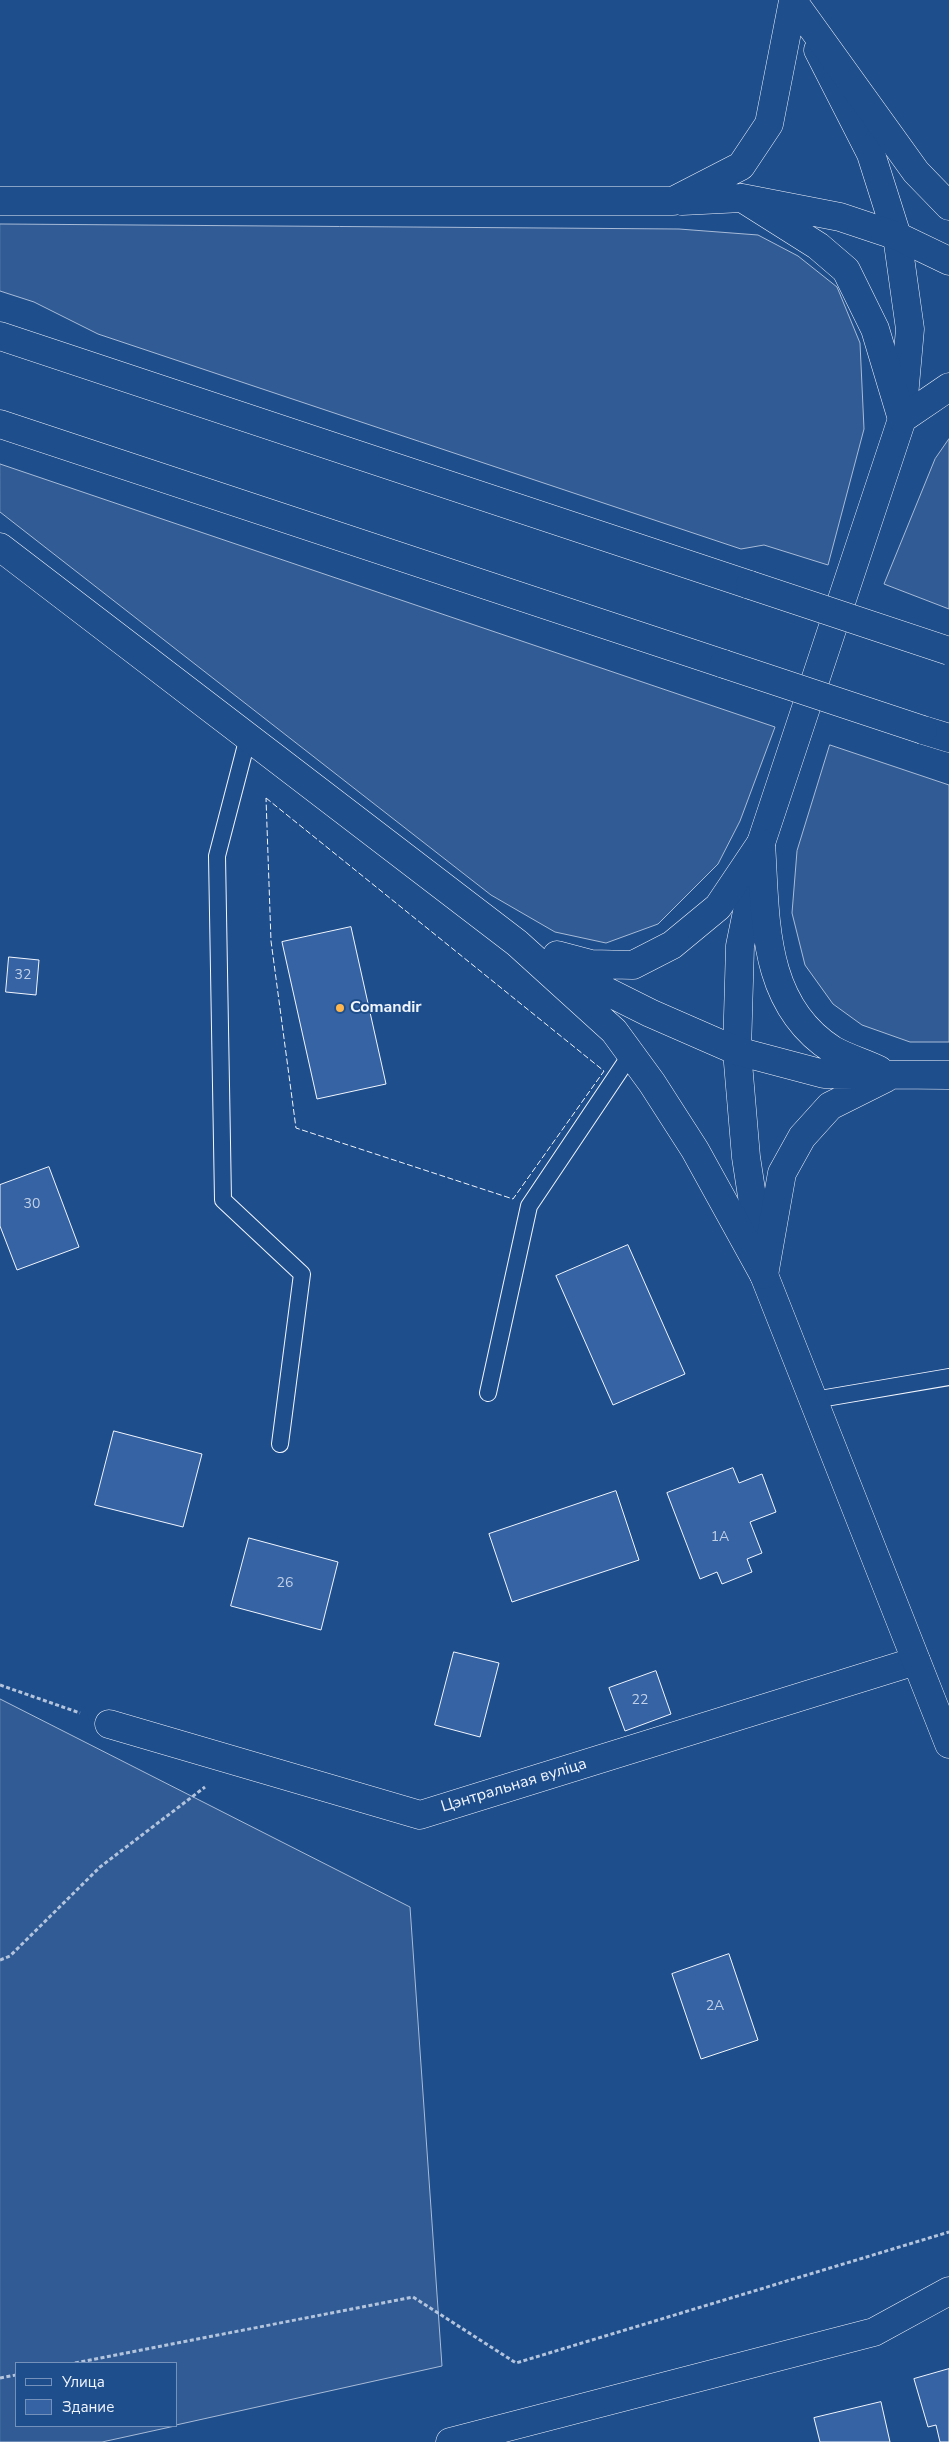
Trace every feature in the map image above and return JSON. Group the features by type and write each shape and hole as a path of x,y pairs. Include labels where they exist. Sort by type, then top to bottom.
{"main road":[{"path":"673,201 741,166 769,124 793,1"},
{"path":"793,1 916,172 949,206"},
{"path":"764,1274 746,1157 737,1051 740,946 761,843 902,419 910,329 897,236 871,154 793,1"},
{"path":"742,198 818,246 846,270 875,329 902,419"},
{"path":"0,201 673,201 742,198 840,217 897,236 949,261"},
{"path":"0,336 949,651"},
{"path":"902,419 949,387"},
{"path":"0,424 949,738"},
{"path":"0,547 517,943 614,1031 695,1150 764,1274 949,1744"},
{"path":"517,943 591,964 633,964 672,945 718,906 761,843"},
{"path":"761,843 767,941 782,994 804,1024 834,1050 892,1075"},
{"path":"517,943 596,988 737,1051 824,1074 949,1075"},
{"path":"764,1274 782,1173 802,1137 830,1106 892,1075"},
{"name":"Цэнтральная вуліца","path":"110,1724 420,1815 916,1661"},
{"path":"450,2442 874,2332 949,2291"}],"lane":[{"path":"248,737 217,856 223,1200 302,1274 280,1444"},
{"path":"488,1393 529,1206 631,1054"},
{"path":"814,1400 949,1377"}],"path":[{"path":"0,1686 110,1724"},
{"path":"0,1960 10,1956 100,1867 239,1762"},
{"path":"80,2362 413,2297 516,2363 636,2324 949,2232"},
{"path":"0,2378 15,2375"}],"shaded area":[{"path":"0,224 679,229 758,235 798,256 837,287 860,343 864,429 828,565 764,545 741,549 98,334 34,302 0,291"},
{"path":"949,439 949,609 884,584 935,459"},
{"path":"0,464 775,727 740,821 718,864 658,924 606,943 555,932 491,895 0,512"},
{"path":"830,745 949,785 949,1042 910,1042 862,1025 833,1004 805,965 792,913 797,851"},
{"path":"0,1699 410,1907 442,2366 178,2425 178,2362 15,2362 15,2427 170,2427 102,2442 0,2442"}],"building":[{"path":"351,927 386,1084 317,1099 282,942"},
{"path":"9,957 39,960 36,995 6,992"},
{"path":"49,1167 79,1247 17,1270 0,1226 0,1185"},
{"path":"628,1245 685,1374 613,1405 556,1276"},
{"path":"114,1431 202,1454 183,1527 95,1505"},
{"path":"733,1468 739,1483 762,1474 776,1512 750,1522 762,1553 747,1559 752,1572 722,1584 717,1572 700,1579 667,1493"},
{"path":"616,1491 639,1560 512,1602 489,1534"},
{"path":"249,1538 338,1562 321,1630 231,1606"},
{"path":"454,1652 499,1663 480,1737 435,1725"},
{"path":"656,1671 671,1714 625,1731 609,1688"},
{"path":"729,1954 758,2040 701,2059 672,1974"},
{"path":"949,2369 949,2442 940,2442 936,2425 928,2427 914,2379"},
{"path":"881,2402 890,2442 820,2442 814,2418"}],"fence":[{"path":"266,798 604,1071 513,1199 296,1128 271,941 266,798"}],"place":[{"name":"Comandir","path":"340,1008"}]}
